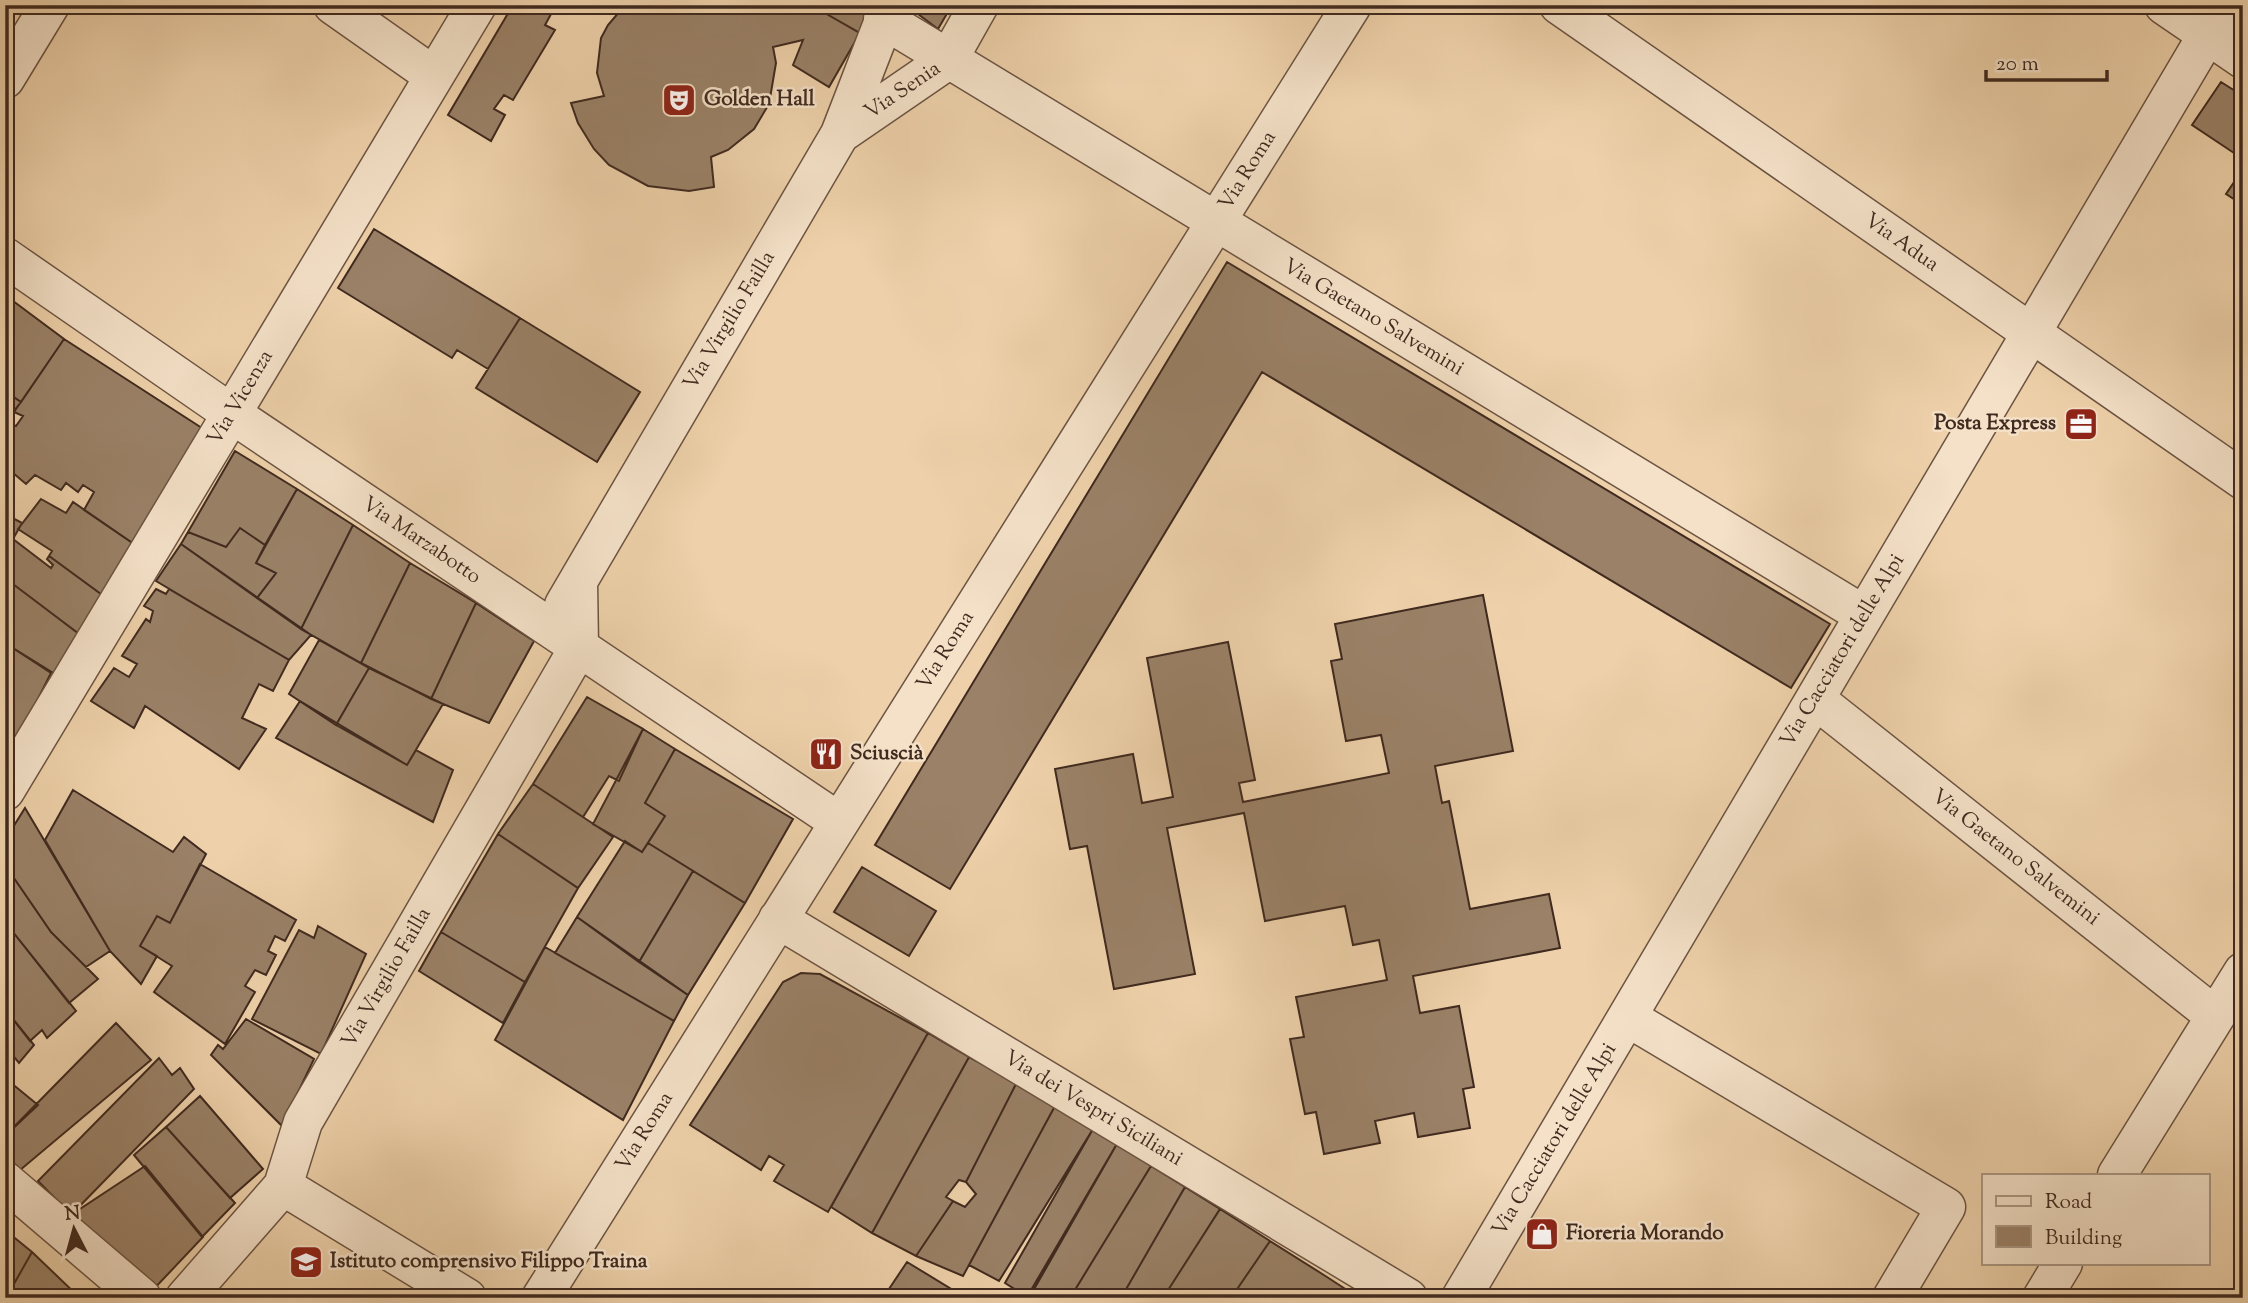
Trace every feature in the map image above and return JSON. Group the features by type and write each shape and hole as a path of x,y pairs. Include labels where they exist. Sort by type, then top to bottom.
{"street":[{"path":"5,79 50,5"},
{"path":"333,5 434,76"},
{"name":"Via Vicenza","path":"5,791 477,5"},
{"name":"Via Senia","path":"840,134 948,60 979,5"},
{"name":"Via Roma","path":"541,1298 1352,5"},
{"name":"Via Adua","path":"1559,5 2243,480"},
{"path":"2164,5 2216,20 2243,59"},
{"name":"Via Gaetano Salvemini","path":"886,12 948,60 1864,615"},
{"name":"Via Virgilio Failla","path":"185,1298 283,1186 303,1122 565,637 578,582 840,134 886,12"},
{"name":"Via Cacciatori delle Alpi","path":"1461,1298 2216,20"},
{"name":"Via Marzabotto","path":"5,257 232,414 839,822"},
{"name":"Via Gaetano Salvemini","path":"1815,699 2216,1016"},
{"name":"Via dei Vespri Siciliani","path":"778,919 1408,1298"},
{"path":"2118,1174 2243,972"},
{"path":"1628,1017 1946,1207 1892,1298"},
{"path":"5,1181 142,1298"},
{"path":"283,1186 467,1298"},
{"path":"2042,1298 2062,1264"}],"building":[{"path":"513,5 556,5 545,25 555,30 513,100 504,95 494,109 505,115 491,141 448,115"},
{"name":"Golden Hall","path":"625,5 811,5 860,33 829,87 793,65 803,40 773,47 776,63 769,104 754,129 728,150 711,157 714,187 689,191 648,186 609,165 594,149 578,123 571,103 604,96 597,73 601,38"},
{"path":"811,5 875,5 860,33"},
{"path":"906,5 952,5 938,29"},
{"path":"2221,82 2243,96 2243,159 2192,125"},
{"path":"2243,169 2243,205 2226,194"},
{"path":"374,229 520,318 488,369 457,350 452,358 338,288"},
{"path":"1227,262 1830,624 1791,688 1262,372 950,889 875,845"},
{"path":"5,295 64,339 21,402 5,391"},
{"path":"520,318 640,392 597,462 476,388"},
{"path":"64,339 205,430 134,544 84,510 94,492 83,485 78,492 66,483 61,490 35,475 26,484 13,473 5,483 5,422 16,426 23,416 14,412"},
{"path":"5,391 21,402 5,422"},
{"path":"235,451 297,489 265,545 240,528 226,547 188,532"},
{"path":"297,489 353,525 301,629 257,598 276,573 256,563"},
{"path":"41,499 66,513 73,502 134,544 105,597 49,556 52,551 18,529"},
{"path":"5,514 22,523 13,539 51,568 53,565 47,559 49,556 105,597 83,637 5,578"},
{"path":"353,525 410,563 361,663 301,629"},
{"path":"240,528 265,545 256,563 276,573 257,598 181,544 188,532 226,547"},
{"path":"181,544 311,635 289,660 156,581"},
{"path":"410,563 476,603 431,699 361,663"},
{"path":"5,578 83,637 55,674 5,643"},
{"path":"156,589 166,594 169,589 289,660 273,691 259,684 242,718 266,729 239,769 145,706 134,728 91,701 114,668 129,677 137,664 122,656 146,619 150,622 153,611 144,606"},
{"path":"1483,595 1513,751 1435,766 1442,803 1449,801 1470,909 1549,894 1560,948 1413,976 1420,1013 1459,1006 1474,1087 1463,1089 1470,1128 1418,1137 1414,1113 1375,1121 1380,1143 1324,1154 1316,1112 1305,1114 1290,1039 1304,1037 1296,997 1387,980 1379,940 1353,945 1345,906 1265,921 1244,813 1167,828 1195,974 1114,989 1087,846 1070,849 1055,769 1133,754 1142,803 1173,797 1147,658 1228,642 1255,780 1239,783 1243,802 1389,773 1381,735 1346,741 1331,661 1342,659 1335,624"},
{"path":"476,603 534,641 489,723 431,699"},
{"path":"319,640 369,668 336,725 289,694"},
{"path":"5,643 51,673 5,765"},
{"path":"369,668 443,704 407,765 336,725"},
{"path":"587,697 643,729 619,781 609,776 583,817 533,784"},
{"path":"300,701 407,765 416,750 453,770 433,822 276,738"},
{"path":"643,729 675,749 645,803 665,816 642,852 593,824"},
{"path":"675,749 793,819 745,903 648,843 665,816 645,803"},
{"path":"533,784 613,837 578,888 498,834"},
{"path":"73,790 173,852 184,837 206,854 170,923 157,916 140,946 157,956 141,984 110,951 45,840"},
{"path":"25,808 110,951 86,967 51,932 5,865 5,840"},
{"path":"498,834 578,888 525,982 441,932"},
{"path":"625,841 642,852 648,843 693,871 639,962 577,917"},
{"path":"200,864 296,920 285,941 275,936 268,951 276,955 266,975 255,970 245,986 255,992 225,1044 154,992 172,966 140,946 157,916 170,923"},
{"path":"5,865 51,932 98,979 69,1003 5,922"},
{"path":"862,867 936,911 909,956 834,912"},
{"path":"693,871 745,903 688,995 639,962"},
{"path":"577,917 688,995 674,1021 555,953"},
{"path":"5,922 76,1011 47,1038 42,1030 30,1041 5,1009"},
{"path":"318,926 366,954 321,1054 252,1019 299,930 314,938"},
{"path":"441,932 525,982 503,1023 419,971"},
{"path":"545,947 674,1021 623,1120 495,1040"},
{"path":"801,973 820,974 928,1033 828,1212 774,1181 784,1165 769,1156 761,1170 690,1125 783,982"},
{"path":"5,1009 34,1045 19,1063 5,1046"},
{"path":"246,1019 314,1059 282,1126 211,1055 218,1045 223,1049"},
{"path":"116,1023 151,1060 19,1171 5,1157 5,1136"},
{"path":"928,1033 969,1057 872,1233 831,1207"},
{"path":"969,1057 1017,1082 966,1182 959,1180 946,1197 953,1201 916,1256 872,1233"},
{"path":"159,1058 172,1075 180,1068 194,1089 71,1215 38,1181"},
{"path":"5,1078 38,1105 5,1136"},
{"path":"1017,1082 1055,1106 963,1276 916,1256 953,1201 965,1207 976,1194 966,1182"},
{"path":"200,1096 263,1169 230,1198 166,1127"},
{"path":"1055,1106 1093,1129 999,1281 969,1265"},
{"path":"166,1127 235,1203 202,1237 134,1155"},
{"path":"1093,1129 1118,1142 1027,1297 1005,1283"},
{"path":"1118,1142 1151,1166 1070,1298 1029,1298"},
{"path":"145,1166 203,1237 150,1293 71,1215"},
{"path":"1151,1166 1185,1187 1121,1298 1070,1298"},
{"path":"1185,1187 1220,1209 1163,1298 1121,1298"},
{"path":"1220,1209 1270,1241 1231,1298 1163,1298"},
{"path":"5,1230 32,1252 6,1298 5,1298"},
{"path":"1270,1241 1327,1277 1359,1298 1231,1298"},
{"path":"32,1252 80,1298 6,1298"},
{"path":"907,1262 966,1298 883,1298"}],"place":[{"name":"Golden Hall","path":"679,100"},
{"name":"Posta Express","path":"2081,424"},
{"name":"Sciuscià","path":"826,754"},
{"name":"Fioreria Morando","path":"1542,1234"},
{"name":"Istituto comprensivo Filippo Traina","path":"306,1262"}]}
